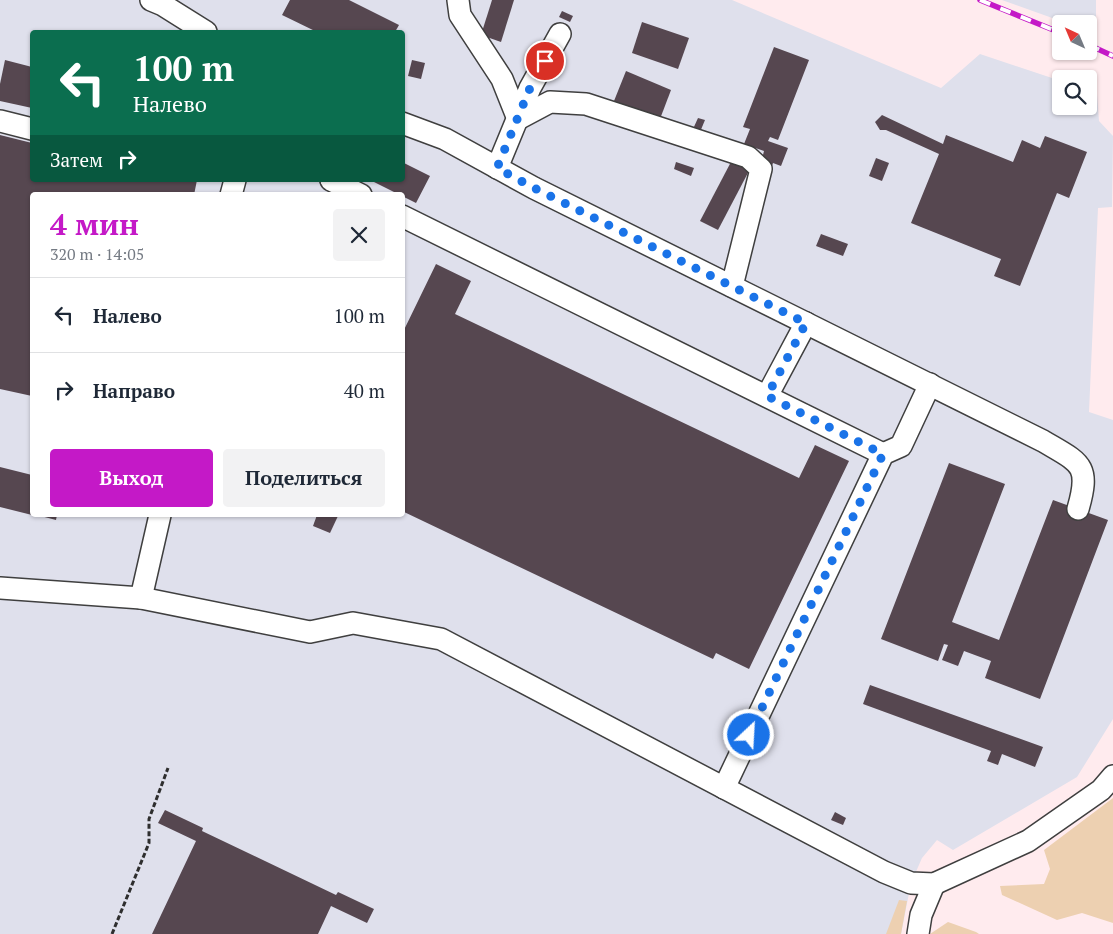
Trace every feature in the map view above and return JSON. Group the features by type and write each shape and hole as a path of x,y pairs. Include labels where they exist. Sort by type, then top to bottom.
{"street":[{"path":"458,0 460,15 502,79 518,119"},
{"path":"159,2 203,30"},
{"path":"497,168 530,88 560,34"},
{"path":"518,119 550,102 586,104 748,156 761,169 732,286"},
{"path":"0,121 30,128"},
{"path":"405,124 445,139 497,168 1043,441 1071,458 1083,470 1085,484 1078,509"},
{"path":"335,182 355,192"},
{"path":"405,217 883,454"},
{"path":"767,396 806,323"},
{"path":"724,788 883,454 901,446 930,384"},
{"path":"141,598 160,517"},
{"path":"0,588 141,598 310,632 352,623 441,639 884,872 911,882 934,884 1028,841 1101,790 1113,776"},
{"path":"918,934 920,915 934,884"}],"path":[{"path":"112,934 149,843 149,819 168,768"}],"shaded area":[{"path":"0,0 732,0 941,88 980,54 1052,78 1052,115 1097,115 1097,94 1099,121 1113,136 1112,207 1098,208 1089,412 1113,420 1113,719 1077,777 953,850 937,840 922,858 911,883 901,934 0,934"},
{"path":"1002,0 1096,0 1096,15 1052,15 1052,18"},
{"path":"1113,798 1113,923 1082,913 1057,920 1002,895 1000,886 1044,884 1050,869 1044,850"},
{"path":"899,900 907,901 901,934 886,934"},
{"path":"948,922 976,932 979,934 930,934"}],"building":[{"path":"290,0 349,0 399,25 396,30 313,30 282,15"},
{"path":"492,0 514,0 501,42 481,35"},
{"path":"562,11 573,16 570,22 559,17"},
{"path":"642,22 689,38 678,69 632,53"},
{"path":"774,47 809,60 778,140 770,137 768,141 788,148 781,166 773,163 772,166 768,164 769,161 762,159 764,151 744,144 750,129 743,127"},
{"path":"5,60 30,66 30,108 0,101 0,84"},
{"path":"412,60 425,63 421,79 408,76"},
{"path":"626,71 671,90 660,119 614,101"},
{"path":"882,115 943,144 946,135 1013,162 1022,140 1040,148 1045,136 1087,152 1069,198 1057,193 1020,286 994,276 1001,259 911,223 939,154 886,130 880,130 875,122"},
{"path":"698,118 705,120 700,132 693,129"},
{"path":"0,135 30,142 30,182 197,182 195,192 30,192 30,396 0,389"},
{"path":"876,158 889,163 882,181 869,176"},
{"path":"732,160 750,169 718,230 700,221"},
{"path":"676,162 694,168 691,176 674,169"},
{"path":"405,164 430,176 416,203 405,198 405,192 394,192 374,182 405,182"},
{"path":"821,234 848,244 843,256 816,246"},
{"path":"436,264 471,281 455,314 799,478 815,445 849,461 749,669 716,653 713,659 405,512 405,328"},
{"path":"949,463 1005,484 952,622 999,640 1053,500 1108,520 1040,699 985,678 991,661 964,651 958,666 942,660 948,645 944,644 938,661 881,639"},
{"path":"0,467 30,474 30,514 0,507"},
{"path":"45,517 57,517 56,520"},
{"path":"316,517 338,517 330,533 313,526"},
{"path":"870,685 1043,747 1035,767 1002,754 998,765 987,761 991,751 863,704"},
{"path":"165,810 203,828 202,831 336,895 338,892 374,909 367,923 331,906 318,934 152,934 196,841 158,823"},
{"path":"835,812 846,818 843,825 831,820"}],"railway":[{"path":"980,0 1052,29"},
{"path":"1098,49 1113,56"}],"route":[{"path":"545,61 530,88 497,168 806,323 767,396 883,454 749,735"}]}
